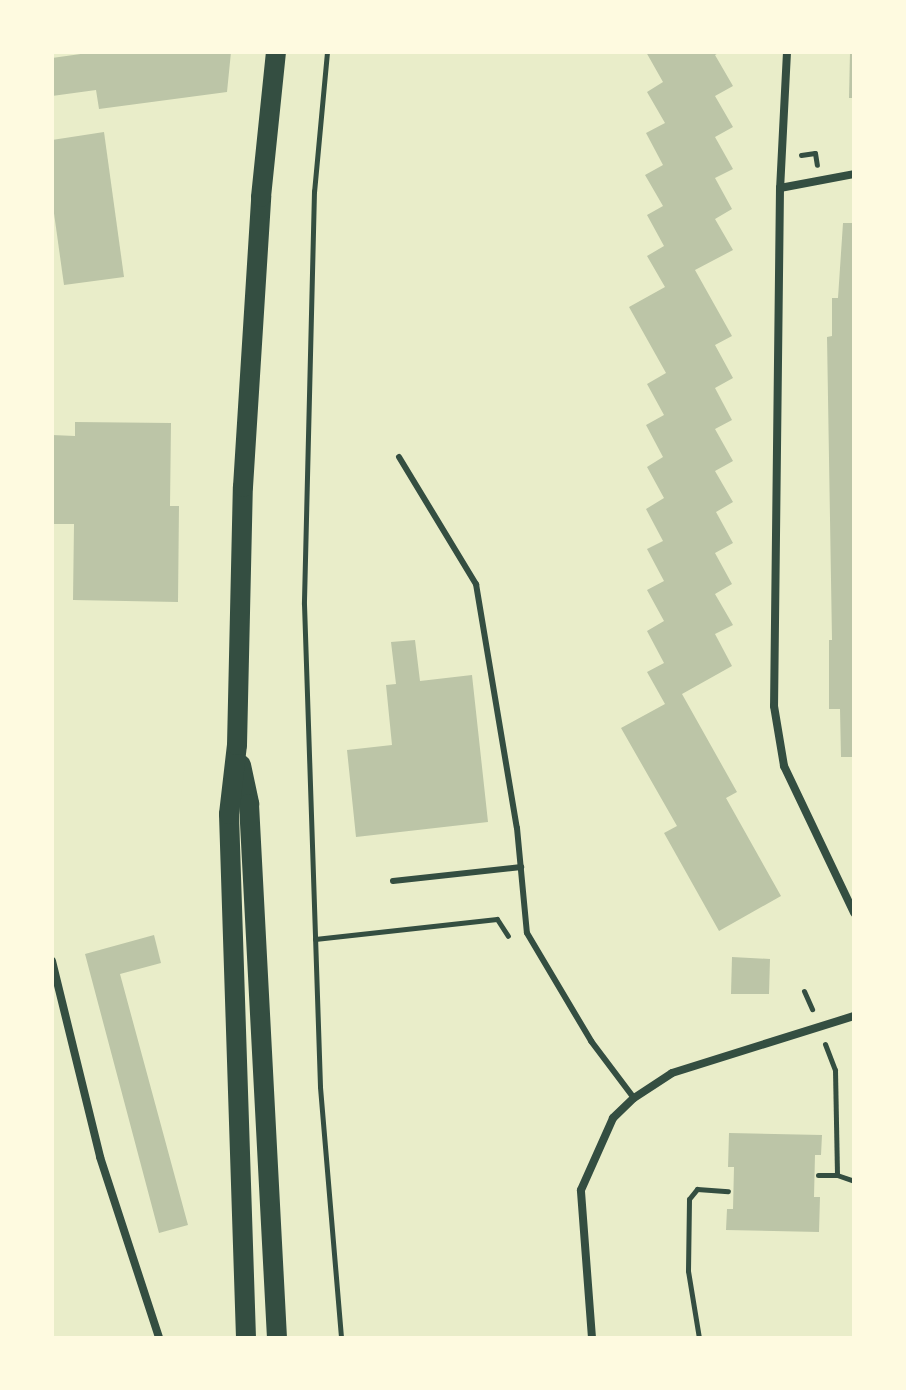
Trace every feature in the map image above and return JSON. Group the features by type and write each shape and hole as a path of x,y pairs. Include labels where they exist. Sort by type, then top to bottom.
{"main road":[{"path":"246,1338 229,814 237,745 244,471 261,197 276,52"},
{"path":"237,745 249,804 277,1338"}],"street":[{"path":"787,52 780,188 774,706 784,766 854,913"},
{"path":"780,188 854,174"},
{"path":"52,961 100,1157 159,1338"},
{"path":"592,1338 581,1190 613,1118 634,1098 672,1073 854,1016"}],"lane":[{"path":"399,457 476,584 521,867 527,933 591,1041 634,1098"},
{"path":"393,881 521,867"}],"path":[{"path":"327,52 314,191 304,604 320,1087 341,1338"},
{"path":"315,939 497,919 513,944"},
{"path":"819,1027 835,1070 837,1175"},
{"path":"818,1175 837,1175 854,1181"},
{"path":"699,1338 688,1271 689,1199 697,1189 728,1191"}],"building":[{"path":"95,52 231,52 227,92 99,109 96,90 52,96 52,58"},
{"path":"646,52 720,52 715,55 733,86 715,96 733,127 715,137 733,169 715,178 732,209 715,219 733,250 695,270 732,336 715,345 733,378 715,388 732,420 715,429 733,461 715,471 733,502 716,512 733,543 715,553 732,584 715,594 733,625 715,634 732,666 682,694 737,792 726,798 781,896 719,931 664,833 677,826 621,728 665,704 647,672 664,663 647,631 664,621 647,590 664,581 647,549 663,541 646,509 664,498 647,467 663,457 646,425 664,415 647,384 666,373 629,307 665,287 647,256 664,246 647,215 663,206 645,175 663,165 646,133 665,123 647,92 663,82"},
{"path":"850,52 854,52 854,98 849,98"},
{"path":"104,132 124,277 64,285 52,199 52,140"},
{"path":"843,223 854,223 854,757 841,757 840,709 829,709 829,640 832,640 827,337 832,336 832,298 838,298"},
{"path":"75,422 171,423 170,506 179,506 178,602 73,600 74,524 52,524 52,435 75,436"},
{"path":"415,640 420,681 472,675 488,822 356,837 347,750 392,745 386,685 396,684 391,642"},
{"path":"154,935 161,963 120,974 188,1225 159,1233 85,954"},
{"path":"732,957 770,959 769,994 731,994"},
{"path":"729,1133 822,1135 821,1155 815,1155 814,1197 820,1197 819,1232 726,1230 727,1209 733,1209 734,1167 728,1167"}]}
